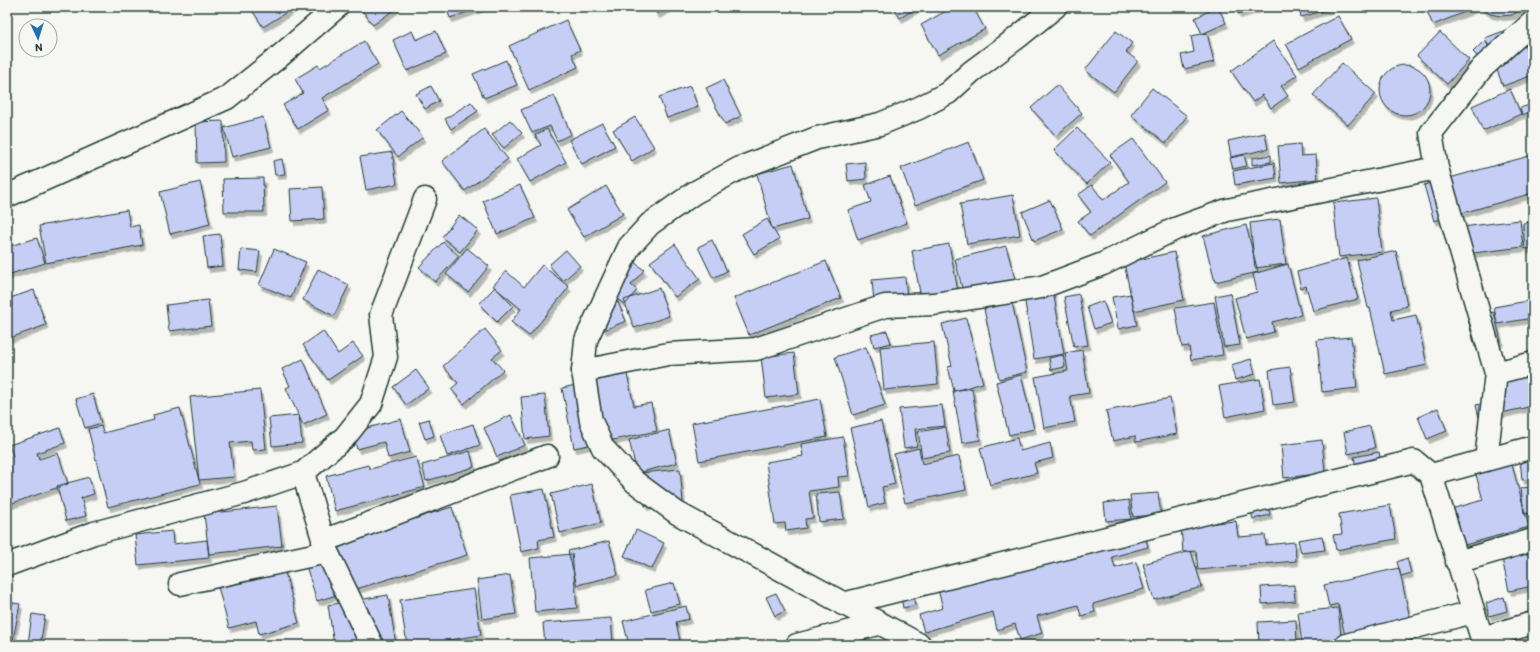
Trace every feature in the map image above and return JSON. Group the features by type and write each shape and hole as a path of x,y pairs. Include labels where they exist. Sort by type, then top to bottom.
{"street":[{"path":"7,196 227,98 280,56 336,7"},
{"path":"920,645 878,624 677,513 635,482 603,448 591,421 583,371 586,340 629,247 650,224 694,193 740,168 817,138 880,124 919,108 948,93 970,72 1018,38 1055,7"},
{"path":"1486,460 1496,373 1437,168 1431,133 1482,68 1533,22"},
{"path":"583,371 668,354 756,349 885,306 934,304 1042,287 1103,264 1174,229 1227,210 1437,168"},
{"path":"7,566 94,533 244,493 303,473 345,437 370,404 386,357 381,315 425,199"},
{"path":"1496,373 1533,362"},
{"path":"1431,475 1533,447"},
{"path":"180,584 325,546 547,456"},
{"path":"843,604 1414,461 1431,475 1483,641 1533,623"},
{"path":"303,473 325,546 372,645"},
{"path":"1457,562 1533,540"},
{"path":"1346,645 1473,612"},
{"path":"797,645 878,624"}],"building":[{"path":"250,7 295,7 263,27"},
{"path":"360,7 398,7 373,25"},
{"path":"446,7 482,7 450,18"},
{"path":"653,7 670,7 657,14"},
{"path":"893,7 918,7 900,18"},
{"path":"953,7 973,7 985,29 938,55 921,25"},
{"path":"1217,7 1226,23 1202,34 1195,18"},
{"path":"1236,7 1262,7 1238,14"},
{"path":"1299,7 1329,7 1330,9 1301,17"},
{"path":"1425,7 1477,7 1433,25"},
{"path":"1480,7 1526,7 1512,15 1501,16 1490,14"},
{"path":"1338,16 1351,39 1299,67 1286,44"},
{"path":"566,20 580,50 572,54 578,67 529,90 509,46"},
{"path":"1517,26 1533,69 1533,75 1503,86 1485,38"},
{"path":"412,31 416,40 436,31 446,54 407,71 393,40"},
{"path":"1116,31 1132,43 1126,52 1138,61 1114,92 1085,70"},
{"path":"1533,31 1533,60 1525,34"},
{"path":"1440,32 1469,60 1447,84 1417,56"},
{"path":"1207,33 1214,62 1184,69 1181,55 1194,52 1191,36"},
{"path":"364,41 378,64 322,98 329,110 298,129 283,105 303,93 295,79 318,65 320,68"},
{"path":"1273,41 1297,75 1281,86 1288,96 1271,108 1262,95 1253,102 1231,71"},
{"path":"1484,41 1491,47 1480,59 1473,52"},
{"path":"506,60 517,85 484,98 473,74"},
{"path":"1342,63 1376,94 1348,125 1313,95"},
{"path":"1400,65 1410,65 1423,72 1430,85 1430,95 1423,108 1410,115 1400,115 1391,111 1384,104 1380,95 1380,85 1384,76 1391,69"},
{"path":"723,80 741,116 725,124 706,88"},
{"path":"1057,85 1082,113 1056,136 1031,108"},
{"path":"431,86 439,101 425,109 416,94"},
{"path":"690,86 698,107 667,118 659,97"},
{"path":"1152,88 1187,116 1166,143 1131,115"},
{"path":"1510,89 1521,114 1483,131 1472,106"},
{"path":"554,95 571,134 557,141 550,126 532,133 521,110"},
{"path":"471,102 478,111 451,129 445,119"},
{"path":"1533,104 1533,111 1522,115 1520,108"},
{"path":"401,111 423,137 398,157 377,130"},
{"path":"263,117 271,147 232,157 224,128"},
{"path":"635,117 654,147 632,161 613,130"},
{"path":"510,120 522,133 504,148 492,135"},
{"path":"223,121 224,162 197,163 196,122"},
{"path":"602,123 615,146 582,164 569,140"},
{"path":"1077,128 1110,162 1087,184 1054,150"},
{"path":"484,129 508,159 465,191 442,161"},
{"path":"547,129 566,162 530,182 517,159 541,145 535,135"},
{"path":"1265,133 1268,149 1231,157 1228,141"},
{"path":"1133,139 1165,182 1090,236 1078,221 1091,212 1078,195 1092,185 1103,200 1129,182 1110,155"},
{"path":"969,142 983,180 915,205 901,168"},
{"path":"1300,144 1301,156 1316,155 1318,179 1281,183 1278,146"},
{"path":"392,152 397,184 366,190 360,157"},
{"path":"1244,155 1247,166 1233,169 1230,158"},
{"path":"1271,155 1271,162 1252,165 1252,158"},
{"path":"1533,155 1533,193 1434,221 1424,185"},
{"path":"282,159 285,174 275,175 273,161"},
{"path":"865,162 866,179 848,181 846,164"},
{"path":"1274,163 1276,178 1235,185 1233,171"},
{"path":"793,164 808,219 772,229 757,174"},
{"path":"890,176 907,223 858,240 848,210 871,202 865,185"},
{"path":"263,178 264,212 224,212 223,179"},
{"path":"200,182 210,224 170,234 160,192"},
{"path":"520,185 535,218 497,234 483,201"},
{"path":"606,186 623,214 584,237 567,210"},
{"path":"322,187 324,219 292,221 290,189"},
{"path":"1013,195 1020,235 967,244 960,204"},
{"path":"1376,198 1382,252 1339,257 1333,203"},
{"path":"1050,200 1063,229 1034,241 1022,212"},
{"path":"127,210 130,227 139,225 142,245 46,263 39,226"},
{"path":"459,215 478,230 460,252 442,237"},
{"path":"767,219 779,239 754,254 742,234"},
{"path":"1280,219 1286,264 1255,268 1250,223"},
{"path":"1520,220 1523,247 1465,254 1462,227"},
{"path":"1533,222 1533,248 1525,249 1523,223"},
{"path":"1246,225 1258,272 1215,282 1203,236"},
{"path":"220,234 223,266 207,268 203,236"},
{"path":"7,237 10,246 37,238 45,263 7,275"},
{"path":"712,240 727,271 713,278 698,247"},
{"path":"443,242 459,256 435,282 419,267"},
{"path":"675,244 700,279 675,297 650,262"},
{"path":"949,244 958,291 921,298 912,251"},
{"path":"1006,246 1015,279 963,292 955,259"},
{"path":"467,248 489,266 468,292 446,274"},
{"path":"241,249 260,251 257,272 239,270"},
{"path":"274,249 306,262 291,298 259,285"},
{"path":"566,250 580,266 563,281 549,265"},
{"path":"1396,251 1407,306 1391,310 1393,320 1416,315 1427,365 1385,374 1357,260"},
{"path":"1174,252 1184,300 1134,311 1124,263"},
{"path":"627,256 644,270 631,285 637,290 625,305 602,287"},
{"path":"1347,258 1358,299 1313,311 1306,286 1301,288 1297,272"},
{"path":"826,261 841,298 749,335 734,298"},
{"path":"1288,264 1301,315 1272,322 1274,332 1246,339 1235,298 1257,292 1253,274"},
{"path":"542,265 569,287 529,336 511,322 521,309 493,286 506,271 524,287"},
{"path":"318,269 349,285 334,316 303,300"},
{"path":"905,277 907,299 874,302 872,280"},
{"path":"495,287 513,306 497,322 479,304"},
{"path":"659,288 669,316 634,328 624,300"},
{"path":"34,290 46,325 10,338 7,329 7,299"},
{"path":"1053,291 1064,354 1034,359 1024,296"},
{"path":"1230,293 1240,345 1224,347 1215,296"},
{"path":"1079,294 1088,345 1074,347 1064,297"},
{"path":"1131,294 1137,325 1118,329 1112,297"},
{"path":"208,300 211,326 169,331 166,305"},
{"path":"1533,300 1533,318 1497,324 1494,307"},
{"path":"1103,301 1111,323 1094,329 1087,307"},
{"path":"618,302 626,321 604,330 596,312"},
{"path":"1012,302 1027,372 999,379 984,309"},
{"path":"1214,302 1223,355 1191,360 1189,346 1182,347 1175,308"},
{"path":"1494,312 1501,341 1475,347 1468,319"},
{"path":"966,318 983,383 954,391 948,367 952,366 942,324"},
{"path":"485,329 502,350 492,358 503,370 464,404 451,389 458,383 443,366"},
{"path":"323,331 338,354 353,343 363,356 328,380 303,345"},
{"path":"887,331 891,343 874,347 871,335"},
{"path":"1351,337 1357,388 1322,392 1317,340"},
{"path":"934,342 938,384 884,390 880,347"},
{"path":"866,347 885,405 853,415 835,357"},
{"path":"1082,350 1089,393 1070,396 1075,422 1044,428 1035,377 1068,371 1065,353"},
{"path":"794,353 799,394 766,398 761,357"},
{"path":"1063,355 1065,367 1051,370 1049,358"},
{"path":"303,359 327,414 303,425 286,388 290,386 282,369"},
{"path":"1251,359 1255,374 1235,380 1231,365"},
{"path":"1290,367 1295,402 1273,405 1269,370"},
{"path":"416,370 429,388 406,405 393,387"},
{"path":"1533,371 1533,406 1479,418 1476,405 1490,402 1485,381"},
{"path":"627,374 634,406 651,403 657,431 574,448 562,388"},
{"path":"1021,375 1034,429 1009,435 996,382"},
{"path":"1260,379 1265,409 1225,417 1219,386"},
{"path":"972,388 980,440 962,443 953,391"},
{"path":"260,390 266,449 252,450 251,441 230,443 234,477 199,480 190,397"},
{"path":"93,394 101,423 85,428 76,399"},
{"path":"545,395 549,436 525,439 521,397"},
{"path":"1170,398 1177,434 1136,442 1135,436 1113,441 1106,411"},
{"path":"820,399 827,437 699,461 692,423"},
{"path":"942,405 945,426 915,429 917,446 904,448 899,409"},
{"path":"180,408 200,484 108,507 88,429 101,426 103,433 154,420 153,415"},
{"path":"1438,408 1447,431 1427,439 1418,417"},
{"path":"299,415 302,443 272,446 269,418"},
{"path":"511,415 525,445 497,457 484,428"},
{"path":"401,419 410,452 388,458 384,442 357,449 352,432"},
{"path":"429,419 434,436 425,439 419,422"},
{"path":"881,421 895,484 882,487 885,503 869,507 850,428"},
{"path":"473,424 480,445 447,456 440,435"},
{"path":"1370,426 1375,448 1348,454 1344,432"},
{"path":"946,427 950,453 922,458 918,432"},
{"path":"60,428 65,443 37,453 39,459 58,453 68,484 7,505 7,458 13,456 9,445"},
{"path":"669,430 677,463 637,473 629,440"},
{"path":"843,437 849,476 838,477 839,487 809,491 813,518 805,519 806,528 786,531 785,523 775,524 766,462 803,456 801,444"},
{"path":"1017,438 1020,451 1050,443 1053,458 1034,463 1037,473 990,485 980,448"},
{"path":"1322,440 1325,473 1284,478 1281,445"},
{"path":"1533,446 1533,479 1522,480 1519,448"},
{"path":"919,448 922,464 959,456 966,490 905,503 894,454"},
{"path":"470,451 474,467 426,481 422,465"},
{"path":"1379,452 1381,463 1356,468 1354,457"},
{"path":"1509,454 1529,527 1454,548 1444,511 1483,500 1473,464"},
{"path":"416,457 425,487 335,511 326,476 368,465 370,469"},
{"path":"680,469 683,502 645,506 641,473"},
{"path":"89,477 94,494 81,498 86,516 66,521 57,486"},
{"path":"592,484 601,523 560,533 551,494"},
{"path":"1531,487 1533,513 1524,514 1521,488"},
{"path":"544,489 554,537 538,540 539,548 521,552 510,495"},
{"path":"840,492 844,519 819,522 816,494"},
{"path":"1158,493 1161,514 1133,517 1130,495"},
{"path":"1266,498 1270,515 1253,519 1249,503"},
{"path":"1129,500 1131,519 1106,521 1104,503"},
{"path":"1390,505 1396,539 1336,550 1333,535 1342,534 1339,514"},
{"path":"277,506 282,546 209,554 204,514"},
{"path":"452,507 467,555 317,601 302,553"},
{"path":"1236,521 1238,537 1265,535 1266,545 1295,542 1296,561 1198,570 1196,551 1183,552 1181,526"},
{"path":"636,530 664,543 652,569 624,556"},
{"path":"172,531 173,544 207,540 209,558 138,565 135,535"},
{"path":"1144,532 1148,547 1112,557 1115,568 1136,562 1144,589 1093,604 1095,612 1081,616 1078,605 1037,616 1042,633 1020,640 1015,624 997,630 993,612 924,632 919,615 943,608 938,590"},
{"path":"1322,536 1325,550 1301,553 1298,540"},
{"path":"609,541 618,575 577,585 568,551"},
{"path":"1533,542 1533,586 1509,591 1500,549"},
{"path":"1191,551 1202,587 1154,600 1143,564"},
{"path":"572,554 577,608 535,612 530,558"},
{"path":"1407,558 1411,573 1401,576 1397,562"},
{"path":"283,565 299,623 259,634 256,621 229,628 217,583"},
{"path":"1399,568 1411,623 1345,636 1338,604 1329,606 1324,585"},
{"path":"510,575 516,614 482,619 477,580"},
{"path":"674,583 680,604 651,611 645,590"},
{"path":"1294,585 1295,601 1262,604 1261,587"},
{"path":"474,589 481,635 418,645 407,645 400,600"},
{"path":"912,590 915,605 903,608 900,592"},
{"path":"776,593 785,611 775,616 766,597"},
{"path":"388,595 396,645 334,645 328,605"},
{"path":"1504,597 1507,611 1489,616 1486,603"},
{"path":"7,602 20,604 12,645 7,645"},
{"path":"686,606 689,619 676,622 680,641 663,645 629,645 623,621"},
{"path":"1338,608 1342,645 1302,645 1298,612"},
{"path":"32,614 45,616 40,645 28,644"},
{"path":"611,618 613,645 545,645 543,623"},
{"path":"1296,620 1297,645 1259,645 1258,622"},
{"path":"531,641 532,645 500,645"},
{"path":"1201,641 1202,645 1181,645"}]}
